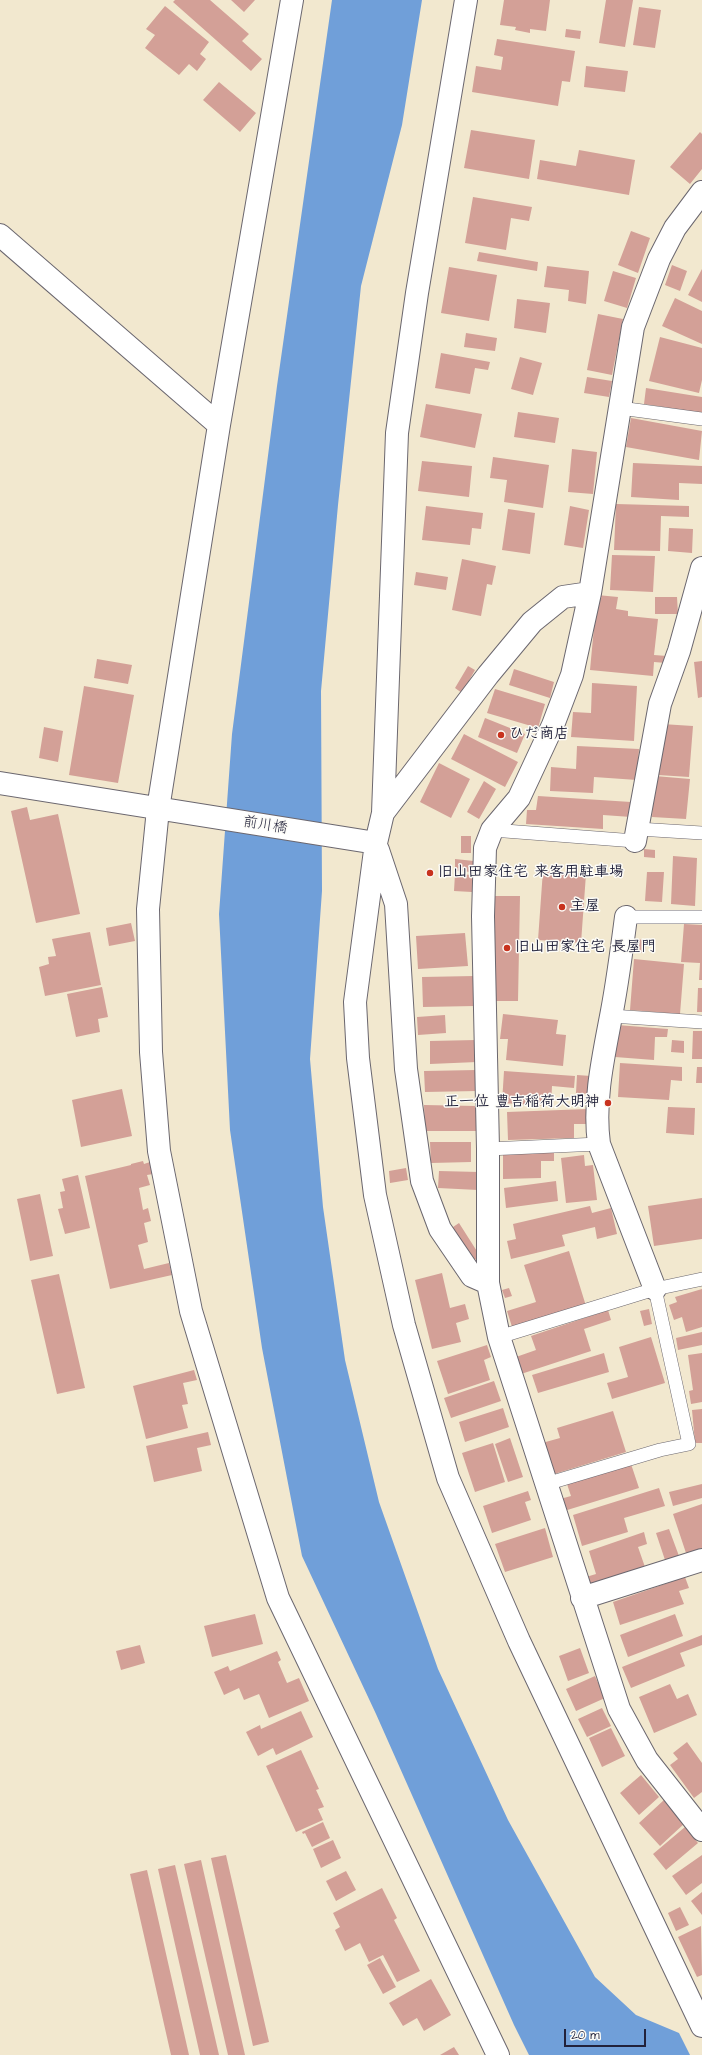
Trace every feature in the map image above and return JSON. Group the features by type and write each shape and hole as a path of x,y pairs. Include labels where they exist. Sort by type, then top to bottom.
{"street":[{"path":"292,0 219,425 167,810 148,909 151,1052 159,1151 190,1311 278,1598 498,2055"},
{"path":"383,812 398,433 417,293 466,0"},
{"path":"702,192 676,228 659,260 645,292 633,327 590,593 572,675 553,725 519,798 492,830 485,848 483,916 488,1149 488,1283 499,1337 619,1709 647,1760 702,1830"},
{"path":"0,235 219,425"},
{"path":"636,835 660,704 678,651 702,568"},
{"path":"590,593 563,597 532,622 488,675 383,812 366,842 355,1002 358,1058 375,1195 404,1325 448,1478 519,1641 702,2026"},
{"name":"前川橋","path":"0,783 366,842"},
{"path":"366,842 396,904 406,1069 422,1181 440,1229 472,1276 488,1283"},
{"path":"626,917 620,970 600,1075 598,1134 599,1144 655,1289"},
{"path":"582,1598 702,1560"}],"lane":[{"path":"620,408 702,420"},
{"path":"492,830 636,835 702,832"},
{"path":"626,917 702,918"},
{"path":"611,1016 702,1022"},
{"path":"488,1149 599,1144"},
{"path":"499,1337 655,1289 702,1278"},
{"path":"546,1484 660,1450 689,1444 655,1289"}],"water":[{"path":"332,0 422,0 402,125 361,286 338,505 321,691 322,891 310,1059 323,1207 345,1360 379,1502 438,1669 508,1820 595,1977 636,2015 679,2033 690,2055 529,2055 514,2025 376,1714 302,1556 262,1348 230,1130 219,914 232,734 277,386"}],"building":[{"path":"175,0 210,0 249,34 242,41 262,59 251,71 173,2"},
{"path":"231,0 255,0 244,12"},
{"path":"504,0 550,0 546,31 530,29 530,33 515,30 516,27 500,25"},
{"path":"606,0 633,0 625,47 599,43"},
{"path":"165,6 209,42 200,54 206,59 197,71 189,64 179,75 145,48 155,35 146,29"},
{"path":"639,7 661,10 655,48 633,45"},
{"path":"566,29 581,31 580,39 565,37"},
{"path":"497,39 575,51 570,82 562,81 558,106 472,92 476,66 501,70 503,57 494,55"},
{"path":"586,66 628,71 625,92 584,87"},
{"path":"219,82 256,113 240,132 203,100"},
{"path":"471,130 535,140 529,179 464,168"},
{"path":"700,132 702,134 702,169 690,184 670,167"},
{"path":"579,150 635,160 629,195 537,179 540,160 576,166"},
{"path":"473,197 532,207 529,221 511,218 506,250 465,243"},
{"path":"631,231 650,238 638,273 618,265"},
{"path":"479,252 538,262 537,271 477,261"},
{"path":"672,265 687,271 680,291 665,285"},
{"path":"547,266 589,271 586,304 568,301 569,290 544,287"},
{"path":"449,267 497,275 489,321 441,313"},
{"path":"702,269 702,302 688,295"},
{"path":"613,271 636,278 627,308 604,301"},
{"path":"675,298 702,311 702,344 662,326"},
{"path":"517,299 550,303 546,333 514,328"},
{"path":"598,314 623,319 612,375 587,370"},
{"path":"466,333 497,338 495,351 464,347"},
{"path":"660,337 702,348 702,380 699,393 649,381"},
{"path":"441,353 490,362 488,370 475,368 470,394 435,388"},
{"path":"520,357 542,363 533,395 511,389"},
{"path":"587,377 612,381 609,397 584,393"},
{"path":"646,388 702,397 702,413 644,404"},
{"path":"426,404 482,414 475,448 420,437"},
{"path":"518,412 559,418 555,443 514,437"},
{"path":"631,418 702,431 699,460 626,447"},
{"path":"572,449 597,452 593,494 568,492"},
{"path":"493,457 549,465 543,508 504,502 507,480 490,478"},
{"path":"422,461 472,466 469,497 418,491"},
{"path":"633,463 702,466 702,484 679,483 679,500 631,497"},
{"path":"616,504 689,506 689,517 661,516 660,551 614,550"},
{"path":"426,506 483,513 481,529 472,528 470,545 422,540"},
{"path":"570,506 589,510 583,548 564,545"},
{"path":"508,509 535,513 530,554 502,550"},
{"path":"669,528 693,529 692,553 668,551"},
{"path":"612,555 655,556 653,592 610,590"},
{"path":"462,559 496,566 492,585 487,584 481,616 452,610"},
{"path":"416,572 448,577 446,590 414,585"},
{"path":"597,595 618,597 616,609 628,611 628,616 658,619 654,655 667,656 666,663 654,662 653,676 590,670"},
{"path":"655,597 677,597 678,614 655,614"},
{"path":"97,659 132,665 128,684 94,678"},
{"path":"702,661 702,697 698,698 694,662"},
{"path":"468,666 475,670 462,693 455,688"},
{"path":"514,669 554,682 550,698 509,685"},
{"path":"592,683 637,686 634,741 571,737 573,712 591,713"},
{"path":"84,686 134,695 118,783 69,775"},
{"path":"495,689 545,704 538,728 487,713"},
{"name":"ひだ商店","path":"485,718 525,734 517,753 478,737"},
{"path":"662,724 693,726 689,777 658,775"},
{"path":"44,727 63,731 58,762 39,758"},
{"path":"464,734 518,762 505,787 451,759"},
{"path":"577,746 639,749 637,780 594,777 593,793 550,791 551,767 576,769"},
{"path":"439,763 470,779 451,818 420,802"},
{"path":"655,776 690,779 686,819 652,817"},
{"path":"484,781 496,789 479,819 467,812"},
{"path":"538,796 631,802 631,817 603,815 603,829 526,824 527,810 536,810"},
{"path":"27,807 30,820 58,814 80,914 36,923 11,811"},
{"path":"461,836 471,836 471,853 461,853"},
{"path":"644,849 655,850 655,858 644,857"},
{"path":"673,856 697,858 695,906 671,904"},
{"path":"455,859 474,861 473,872 455,871"},
{"name":"主屋","path":"543,870 586,874 581,943 538,940"},
{"path":"647,872 664,872 662,902 645,901"},
{"path":"455,874 474,875 472,892 454,891"},
{"name":"旧山田家住宅 長屋門","path":"495,896 520,896 518,1001 494,1001"},
{"path":"131,923 135,941 109,946 106,928"},
{"path":"684,924 702,925 702,980 699,980 700,963 681,962"},
{"path":"90,932 101,985 45,996 39,967 49,964 48,957 56,956 52,939"},
{"path":"465,933 468,966 418,969 416,936"},
{"path":"634,939 646,940 645,953 632,952"},
{"path":"634,959 684,964 680,1014 630,1010"},
{"path":"474,976 475,1006 423,1007 422,977"},
{"path":"102,987 108,1017 98,1019 100,1032 76,1037 67,994"},
{"path":"698,988 702,988 702,1012 697,1012"},
{"path":"503,1014 558,1020 556,1034 566,1035 563,1066 506,1060 508,1039 500,1039"},
{"path":"445,1015 446,1033 418,1035 417,1017"},
{"path":"617,1025 668,1029 667,1037 655,1037 654,1060 615,1057"},
{"path":"693,1031 702,1031 702,1059 692,1059"},
{"path":"476,1040 477,1062 430,1064 430,1041"},
{"path":"672,1040 684,1041 684,1053 671,1052"},
{"path":"620,1063 682,1067 682,1081 671,1080 669,1100 618,1097"},
{"path":"697,1067 702,1067 702,1083 696,1083"},
{"path":"477,1070 477,1091 425,1092 424,1071"},
{"path":"504,1071 575,1076 574,1088 552,1086 551,1106 502,1103"},
{"path":"577,1075 591,1076 590,1094 576,1093"},
{"path":"122,1089 132,1136 81,1147 72,1100"},
{"path":"424,1105 476,1106 476,1131 425,1131"},
{"path":"668,1107 695,1108 694,1135 666,1133"},
{"path":"588,1109 588,1124 574,1124 574,1138 508,1140 507,1112"},
{"path":"430,1142 471,1142 471,1162 431,1163"},
{"path":"554,1152 554,1161 541,1161 541,1178 503,1179 503,1153"},
{"path":"584,1155 585,1166 593,1165 597,1200 566,1203 561,1158"},
{"path":"143,1161 144,1164 150,1162 153,1174 147,1175 150,1185 139,1188 143,1210 148,1208 151,1221 144,1223 148,1242 138,1245 144,1269 169,1263 172,1275 110,1289 85,1176"},
{"path":"406,1168 408,1180 390,1183 389,1171"},
{"path":"439,1171 479,1172 478,1190 438,1188"},
{"path":"78,1175 90,1228 65,1234 58,1209 63,1208 60,1192 65,1191 62,1179"},
{"path":"556,1181 558,1201 506,1208 504,1188"},
{"path":"40,1194 53,1256 30,1261 17,1199"},
{"path":"702,1198 702,1239 654,1246 648,1206"},
{"path":"590,1206 592,1213 611,1208 617,1234 597,1239 595,1227 562,1235 565,1246 511,1259 507,1241 516,1239 513,1224"},
{"path":"459,1223 480,1256 472,1262 450,1229"},
{"path":"569,1251 586,1306 513,1330 507,1311 536,1302 524,1265"},
{"path":"442,1273 450,1308 465,1304 469,1319 456,1323 461,1342 432,1349 415,1280"},
{"path":"59,1274 85,1388 57,1394 31,1280"},
{"path":"509,1288 512,1296 505,1298 502,1290"},
{"path":"702,1289 702,1327 686,1332 682,1317 674,1320 669,1305 677,1302 675,1297"},
{"path":"649,1309 652,1324 644,1326 640,1311"},
{"path":"608,1310 611,1320 584,1329 591,1351 521,1374 516,1357 536,1350 531,1336"},
{"path":"702,1332 702,1345 678,1350 676,1338"},
{"path":"651,1337 665,1383 612,1399 607,1383 628,1377 619,1347"},
{"path":"487,1345 491,1357 484,1360 490,1380 448,1394 437,1361"},
{"path":"604,1353 609,1372 538,1393 532,1375"},
{"path":"702,1353 702,1402 691,1404 689,1391 693,1390 688,1355"},
{"path":"194,1370 197,1380 183,1383 188,1404 182,1405 188,1428 146,1439 133,1386"},
{"path":"494,1381 501,1401 451,1418 444,1398"},
{"path":"503,1408 509,1427 465,1442 459,1422"},
{"path":"702,1409 702,1443 695,1443 692,1410"},
{"path":"613,1411 626,1452 551,1475 542,1443 560,1438 557,1428"},
{"path":"208,1432 211,1445 197,1448 202,1471 154,1482 146,1446"},
{"path":"510,1438 523,1477 508,1482 495,1444"},
{"path":"493,1443 505,1482 475,1492 462,1453"},
{"path":"631,1464 639,1488 564,1511 560,1499 571,1496 567,1484"},
{"path":"702,1484 702,1498 673,1506 669,1492"},
{"path":"659,1488 665,1506 624,1518 628,1532 582,1546 573,1515"},
{"path":"528,1491 531,1500 525,1502 531,1520 492,1533 483,1506"},
{"path":"702,1504 702,1548 686,1553 673,1514"},
{"path":"545,1528 553,1557 505,1572 495,1544"},
{"path":"669,1529 679,1556 665,1560 656,1533"},
{"path":"644,1532 647,1544 638,1547 645,1567 589,1586 586,1577 596,1574 589,1551"},
{"path":"685,1577 689,1588 679,1591 684,1604 620,1625 613,1602"},
{"path":"255,1614 263,1644 212,1657 204,1626"},
{"path":"675,1614 683,1636 628,1657 620,1635"},
{"path":"702,1635 702,1645 680,1653 685,1666 631,1688 622,1667"},
{"path":"140,1645 145,1663 121,1670 116,1651"},
{"path":"580,1648 589,1673 568,1681 559,1656"},
{"path":"277,1651 281,1660 278,1662 287,1683 299,1678 309,1701 269,1718 259,1694 244,1700 239,1688 224,1695 214,1672 228,1666 230,1671"},
{"path":"595,1676 605,1698 576,1711 566,1689"},
{"path":"670,1684 677,1699 688,1694 697,1715 654,1733 639,1697"},
{"path":"602,1708 611,1726 587,1737 578,1719"},
{"path":"301,1711 313,1737 276,1755 273,1748 258,1756 246,1732 260,1725 261,1729"},
{"path":"611,1728 625,1756 602,1767 589,1738"},
{"path":"687,1742 702,1763 702,1792 694,1798 670,1765 678,1759 673,1753"},
{"path":"301,1750 319,1789 316,1790 324,1807 318,1809 323,1820 296,1832 266,1766"},
{"path":"641,1775 659,1797 639,1815 620,1793"},
{"path":"664,1800 685,1823 660,1846 639,1823"},
{"path":"323,1822 330,1838 312,1847 305,1833 303,1834 302,1832"},
{"path":"685,1827 698,1843 666,1870 653,1854"},
{"path":"333,1840 341,1858 321,1868 313,1849"},
{"path":"226,1855 269,2042 253,2046 211,1858"},
{"path":"702,1855 702,1883 686,1895 672,1876"},
{"path":"201,1860 245,2055 228,2055 184,1864"},
{"path":"175,1865 219,2055 200,2055 158,1869"},
{"path":"147,1870 189,2055 171,2055 130,1874"},
{"path":"346,1871 356,1890 336,1901 326,1881"},
{"path":"382,1888 397,1918 394,1920 420,1971 397,1982 383,1955 369,1962 360,1943 345,1951 335,1930 340,1927 333,1913"},
{"path":"702,1892 702,1915 691,1901"},
{"path":"680,1907 689,1925 676,1931 668,1913"},
{"path":"701,1926 702,1975 697,1977 678,1937"},
{"path":"380,1958 396,1987 383,1994 367,1965"},
{"path":"431,1979 451,2015 424,2031 417,2018 403,2026 389,2003"},
{"path":"454,2047 459,2055 440,2055"}],"place":[{"name":"ひだ商店","path":"501,735"},
{"name":"旧山田家住宅 来客用駐車場","path":"430,873"},
{"name":"主屋","path":"562,907"},
{"name":"旧山田家住宅 長屋門","path":"507,948"},
{"name":"正一位 豊吉稲荷大明神","path":"608,1103"}]}
